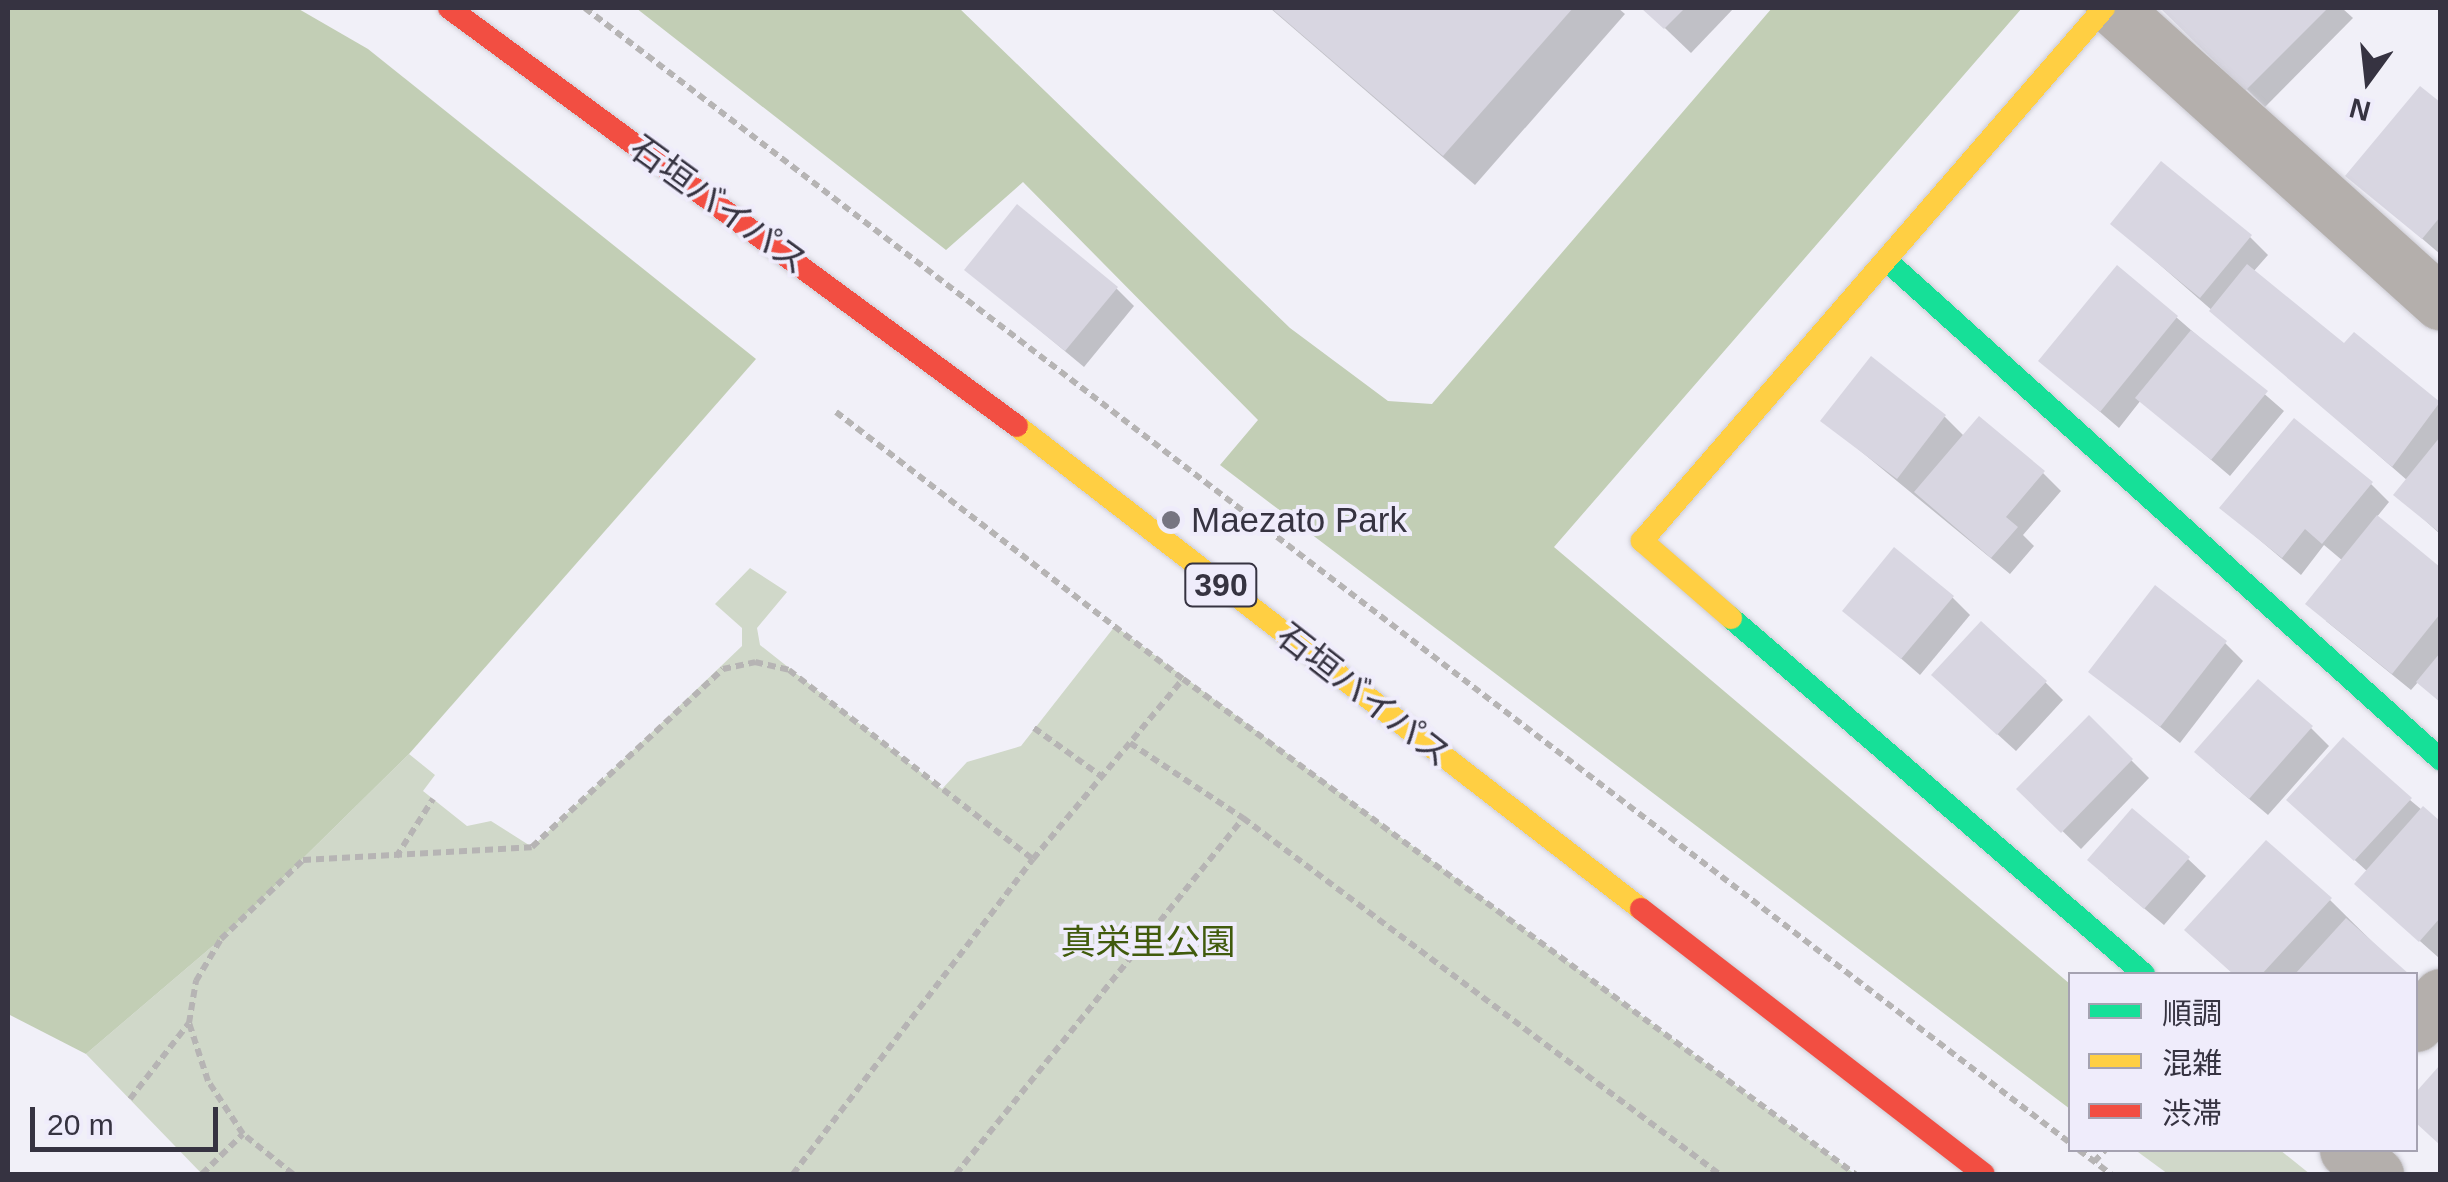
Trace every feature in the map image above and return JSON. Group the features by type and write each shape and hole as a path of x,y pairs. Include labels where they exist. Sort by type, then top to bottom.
{"main road":[{"name":"石垣バイパス","path":"449,8 934,363 1984,1174"},
{"path":"2104,8 1642,541 2142,972"},
{"path":"1886,260 2440,759"}],"street":[{"path":"2113,8 2440,302"},
{"path":"2418,1022 2440,996"},
{"path":"2349,1152 2376,1174"}],"path":[{"path":"585,8 2068,1142"},
{"path":"836,412 1184,678 1855,1174"},
{"path":"293,1174 243,1134 208,1081 189,1023 196,981 221,940 302,860 395,858 532,847 722,669 755,662 789,670 1032,859"},
{"path":"794,1174 1032,859 1184,678"},
{"path":"1034,728 1101,776"},
{"path":"1130,743 1243,818 1719,1174"},
{"path":"395,858 433,799"},
{"path":"956,1174 1243,818"},
{"path":"130,1099 189,1023"},
{"path":"202,1174 243,1134"},
{"path":"2081,1152 2111,1174"},
{"path":"2094,1162 2103,1152"}],"green space":[{"path":"8,8 297,8 368,49 756,359 409,754 221,939 86,1054 8,1014"},
{"path":"636,8 959,8 1290,328 1388,401 1432,404 1772,8 2022,8 1554,547 2068,982 2068,1107 1220,465 1258,420 1023,182 946,250"},
{"name":"真栄里公園","path":"750,568 787,592 757,628 760,645 942,789 967,762 1021,746 1115,626 1855,1174 202,1174 86,1054 221,939 409,754 435,775 423,791 467,826 491,821 532,847 742,646 742,628 715,604"},
{"path":"2138,1152 2282,1152 2310,1174 2168,1174"}],"building":[{"path":"1271,8 1573,8 1443,156"},
{"path":"1641,8 1685,8 1664,29"},
{"path":"2160,8 2328,8 2245,91"},
{"path":"2420,86 2440,102 2440,217 2422,239 2345,176"},
{"path":"2161,161 2252,235 2200,298 2110,224"},
{"path":"1017,204 1118,287 1065,351 964,270"},
{"path":"2247,264 2344,343 2354,332 2440,402 2392,467 2209,311"},
{"path":"2117,265 2178,316 2100,412 2038,361"},
{"path":"2191,330 2268,391 2211,460 2135,398"},
{"path":"1871,356 1946,415 1897,479 1820,421"},
{"path":"1979,416 2045,471 2006,517 2018,527 1991,558 1914,492"},
{"path":"2294,418 2373,482 2322,544 2305,529 2282,558 2219,508"},
{"path":"2440,437 2440,533 2393,495"},
{"path":"2377,515 2440,567 2440,614 2392,674 2305,604"},
{"path":"1894,547 1954,596 1901,659 1842,611"},
{"path":"2155,585 2227,641 2160,727 2088,672"},
{"path":"1981,621 2047,681 1997,735 1931,675"},
{"path":"2440,653 2440,702 2416,682"},
{"path":"2258,679 2313,726 2249,799 2194,752"},
{"path":"2089,715 2133,759 2061,833 2016,789"},
{"path":"2343,737 2412,798 2354,861 2286,800"},
{"path":"2423,806 2440,821 2440,918 2419,942 2354,884"},
{"path":"2132,808 2190,857 2144,909 2087,860"},
{"path":"2266,840 2332,898 2264,972 2231,972 2184,930"},
{"path":"2346,918 2407,972 2297,972"},
{"path":"2440,1065 2440,1145 2418,1125 2418,1090"}],"traffic: fast":[{"path":"1886,260 2440,759"},
{"path":"1731,618 2142,972"}],"traffic: slow":[{"path":"1731,618 1642,541 2104,8"},
{"path":"1017,426 1641,909"}],"traffic: jam":[{"path":"449,8 1017,426"},
{"path":"1641,909 1984,1174"}],"place":[{"name":"Maezato Park","path":"1171,520"}]}
